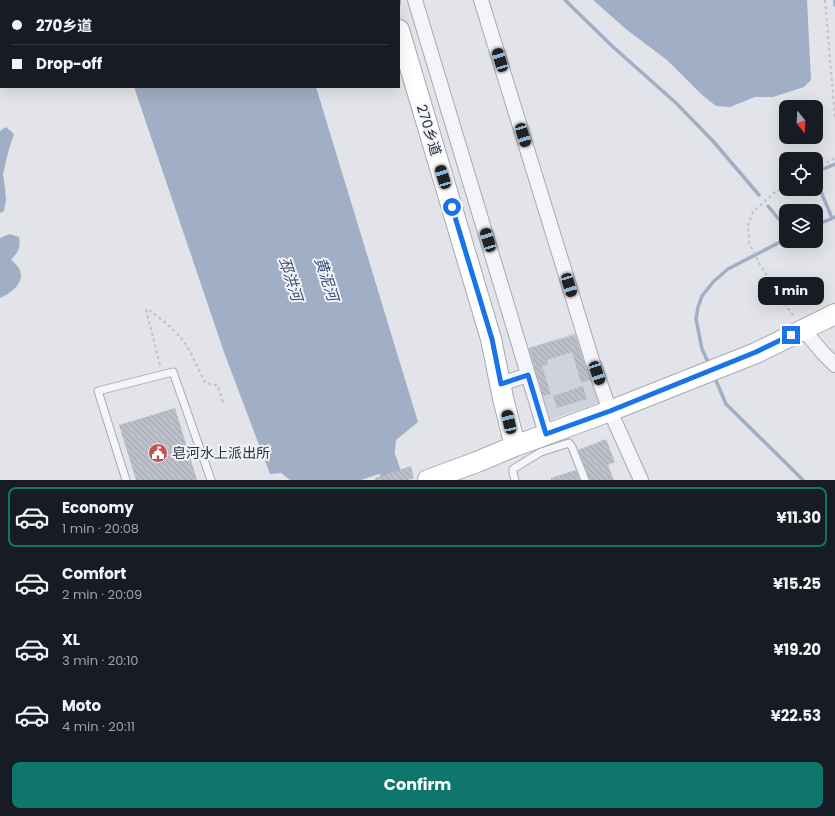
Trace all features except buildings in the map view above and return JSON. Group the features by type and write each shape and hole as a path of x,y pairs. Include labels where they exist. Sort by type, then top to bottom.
{"street":[{"path":"415,0 546,434"},
{"path":"482,0 592,360 610,411 641,480"},
{"name":"270乡道","path":"400,33 492,339 515,446"},
{"path":"428,480 610,411 756,352 835,314"},
{"path":"803,329 835,365"},
{"path":"501,384 528,375"}],"lane":[{"path":"126,480 98,391 173,372 210,480"},
{"path":"515,480 513,469 517,466 541,452 569,443 585,480"}],"path":[{"path":"825,0 835,118"},
{"path":"823,165 835,158"},
{"path":"779,190 753,212 748,225 749,242 758,263 803,329"},
{"path":"162,374 146,310 149,310 159,317 182,340 205,382 218,386 224,402"}],"shaded area":[{"path":"580,331 603,402 549,420 525,349"}],"water":[{"path":"593,0 807,0 811,80 804,87 773,97 755,97 730,107 716,106 701,94 667,60 627,30"},
{"name":"邳洪河","path":"134,88 316,88 418,422 396,440 394,458 397,468 361,480 290,480 281,473 270,474 225,355"},
{"path":"6,127 14,134 3,174 6,200 4,211 0,213 0,131"},
{"path":"10,234 19,237 20,244 18,250 11,260 20,271 21,277 20,282 12,291 0,298 0,238"}],"waterway":[{"path":"565,0 611,45 676,103 713,141 759,195"},
{"path":"835,0 835,5"},
{"path":"823,169 835,164"},
{"path":"823,196 832,218"},
{"path":"768,206 779,219"},
{"path":"823,222 835,217"},
{"path":"709,364 702,349 696,319 702,296 714,281 728,269 779,243"},
{"path":"714,376 726,404 803,480"},
{"name":"黄泥河","path":"380,443 393,480"}],"place":[{"name":"皂河水上派出所","path":"158,453"}],"route":[{"path":"452,207 492,339 501,384 528,375 546,434 610,411 756,352 791,335"}]}
